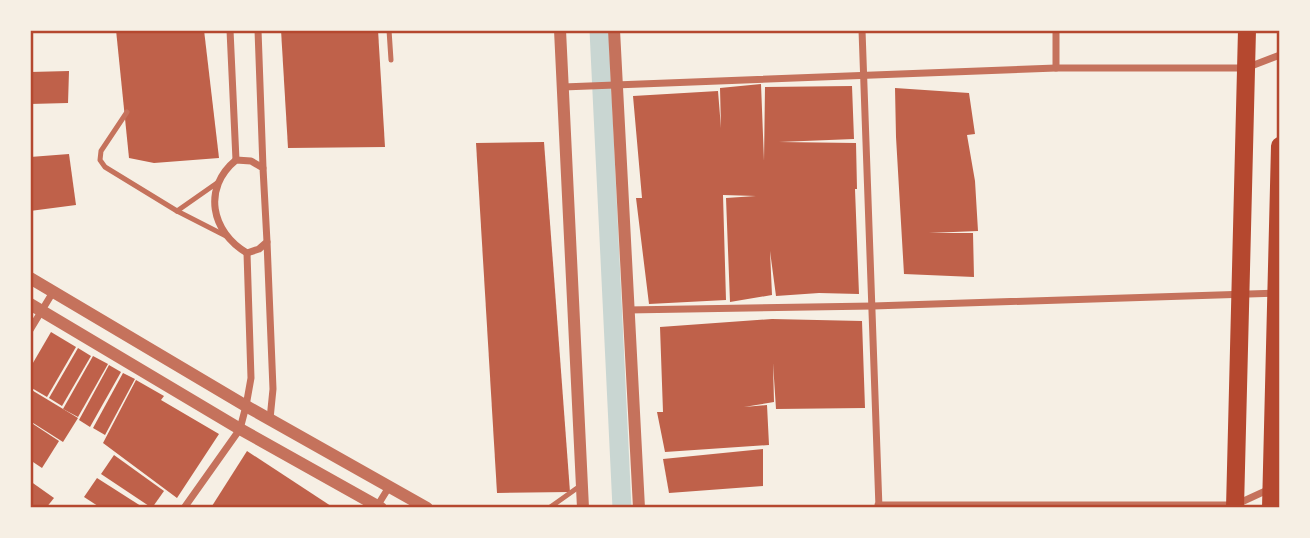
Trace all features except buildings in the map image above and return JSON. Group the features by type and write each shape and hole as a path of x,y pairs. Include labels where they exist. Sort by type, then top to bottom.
{"main road":[{"path":"1235,507 1247,30"},
{"path":"1271,508 1276,488 1280,146"}],"street":[{"path":"230,30 236,160"},
{"path":"257,30 273,389 270,419"},
{"path":"560,30 583,508"},
{"path":"614,30 611,84 639,508"},
{"path":"862,30 878,506 1235,507 1276,488"},
{"path":"1056,30 1056,68"},
{"path":"563,87 1056,68 1246,68 1280,55"},
{"path":"184,508 240,429 251,379 247,253 226,236 217,217 214,198 224,170 236,160 251,161 263,168"},
{"path":"247,253 259,249 267,242"},
{"path":"30,278 246,406 427,508"},
{"path":"30,330 36,307 53,292"},
{"path":"627,310 873,306 1277,293"},
{"path":"36,307 378,508 389,487"}],"lane":[{"path":"389,30 391,60"},
{"path":"127,112 101,151 100,160 113,174 226,236"},
{"path":"177,211 218,183"},
{"path":"550,508 582,484"}],"waterway":[{"path":"599,30 622,508"}]}
